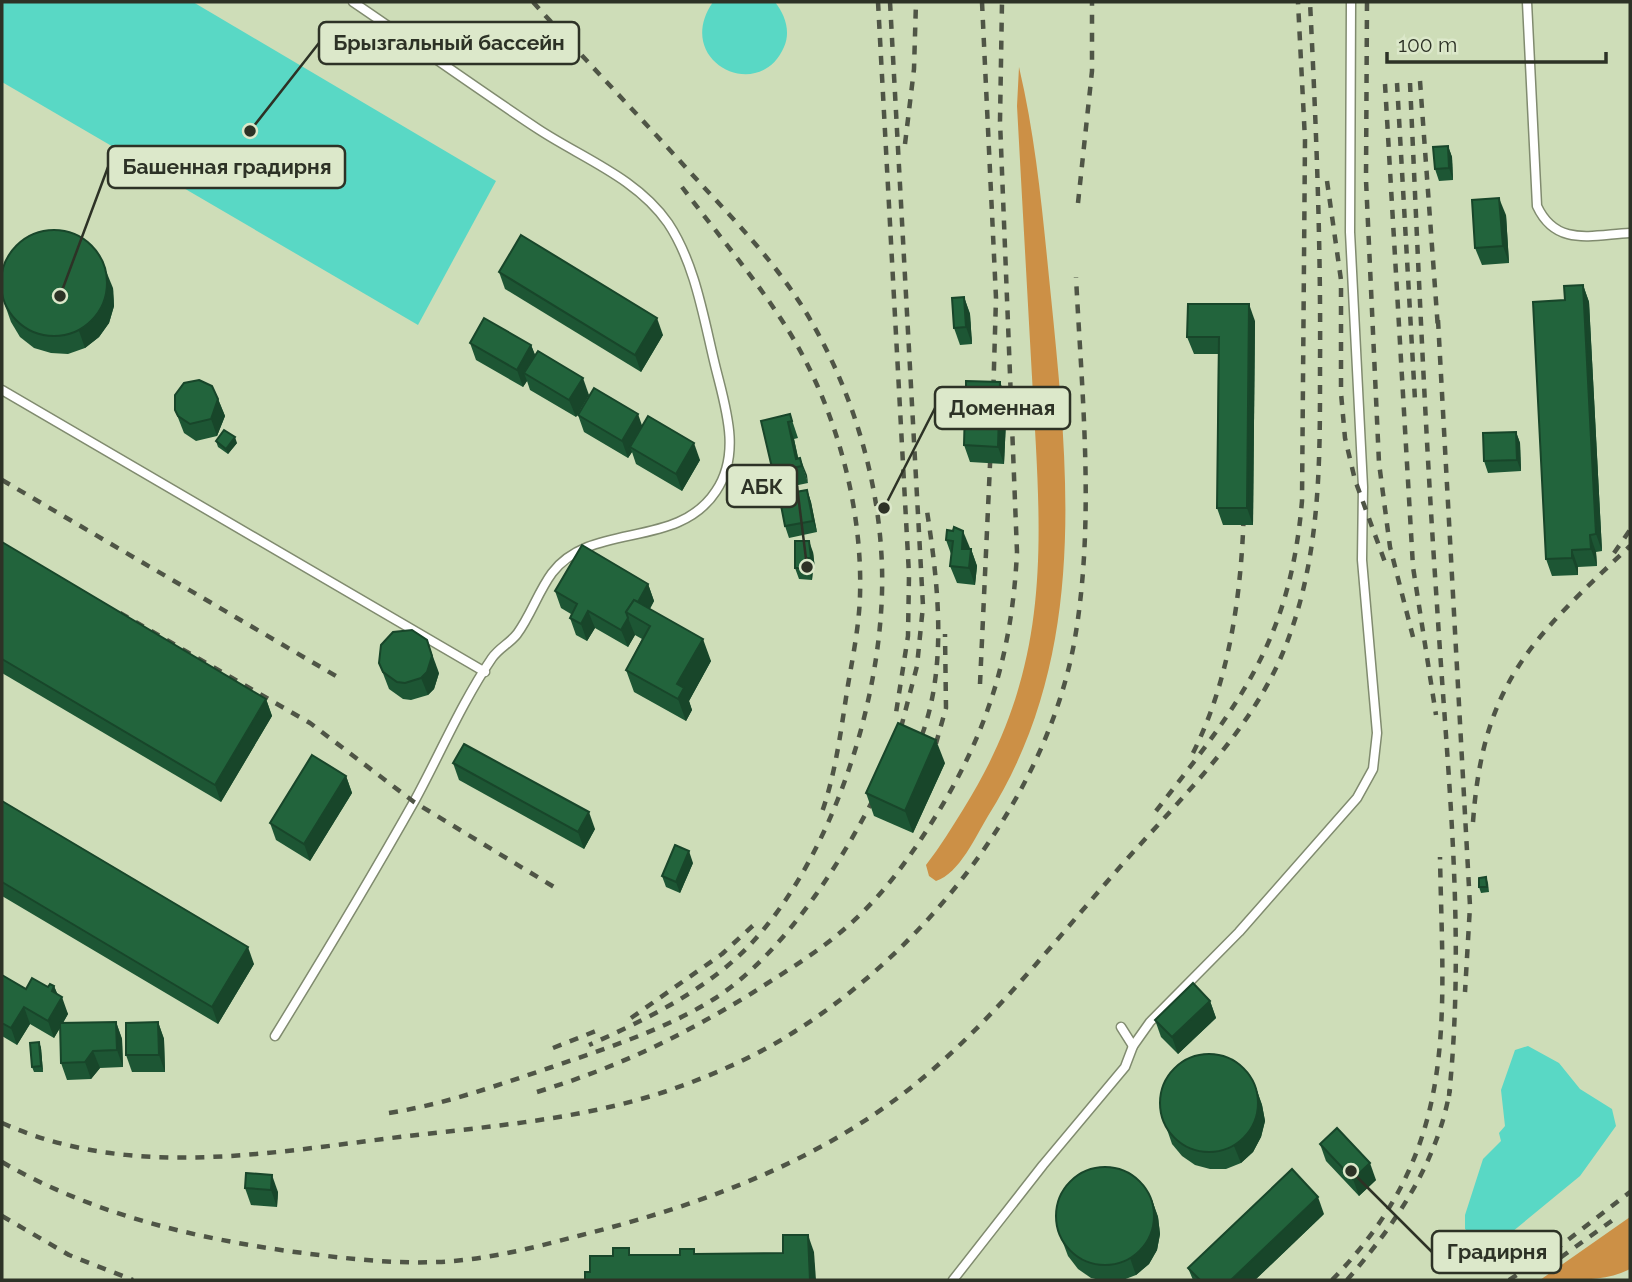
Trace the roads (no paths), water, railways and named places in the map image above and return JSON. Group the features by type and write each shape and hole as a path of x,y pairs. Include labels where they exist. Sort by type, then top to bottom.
{"lane":[{"path":"275,1036 414,802 496,653 515,636 550,576 566,557 581,549 671,526 700,510 712,498 728,466 727,416 691,273 678,239 655,206 610,170 539,130 353,2"},
{"path":"953,1280 1034,1175 1125,1067 1133,1046 1150,1022 1238,932 1357,798 1367,784 1377,753 1362,560 1363,486 1349,232 1351,2"},
{"path":"1527,2 1537,206 1546,224 1557,232 1581,236 1630,233"},
{"path":"2,390 485,672"},
{"path":"1121,1027 1133,1046"}],"water":[{"path":"2,2 193,2 496,181 418,325 2,82"},
{"path":"713,2 775,2 782,12 787,35 784,47 772,64 757,73 740,74 724,68 711,57 703,42 703,23"},
{"path":"1528,1046 1559,1063 1580,1089 1612,1109 1616,1126 1580,1176 1512,1232 1477,1238 1465,1229 1465,1215 1483,1159 1501,1141 1499,1133 1505,1126 1501,1090 1515,1050"}],"railway":[{"path":"533,2 746,233 803,308 828,353 851,407 874,491 881,548 882,598 877,652 867,707 852,762 832,815 807,864 779,909 730,964 672,1004 589,1045"},
{"path":"878,2 909,575 908,636 896,713"},
{"path":"890,2 923,606 917,666 897,743"},
{"path":"905,144 914,69 916,2"},
{"path":"982,2 996,298 993,401"},
{"path":"537,1092 620,1062 696,1025 749,995 837,935 873,902 914,850 968,758 982,725 1002,660 1014,590 1017,552 1000,121 1002,2"},
{"path":"1078,203 1092,71 1092,2"},
{"path":"1156,811 1236,703 1256,669 1286,594 1296,550 1302,501 1305,140 1298,2"},
{"path":"2,1162 36,1180 107,1210 181,1231 295,1252 366,1260 456,1261 526,1249 622,1224 709,1197 751,1180 832,1141 871,1117 937,1066 990,1015 1212,764 1256,703 1275,671 1289,637 1300,604 1313,537 1319,469 1320,274 1310,2"},
{"path":"1367,2 1366,180 1379,463 1390,547 1413,637"},
{"path":"1420,81 1438,329"},
{"path":"1397,83 1415,400"},
{"path":"1410,83 1429,474 1453,851 1456,974 1449,1096"},
{"path":"1385,84 1413,567 1436,715"},
{"path":"1327,181 1341,280 1341,393 1345,438 1355,480 1386,565"},
{"path":"682,187 758,285 799,349 830,416 850,488 860,560 860,596 856,641 838,751 821,815"},
{"path":"2,1123 51,1141 101,1152 152,1157 203,1157 305,1149 537,1120 601,1109 698,1080 779,1041 843,997 891,957 935,912 975,862 1010,810 1039,754 1061,697 1075,638 1081,593 1086,503 1076,277"},
{"path":"1438,320 1470,906 1465,992"},
{"path":"980,684 991,443"},
{"path":"2,480 341,679"},
{"path":"1193,753 1217,694 1232,632 1241,568 1244,505"},
{"path":"915,752 926,724 937,664 937,602 927,511"},
{"path":"1614,553 1630,530"},
{"path":"1473,822 1479,773 1488,732 1501,697 1540,637 1630,546"},
{"path":"120,613 310,723 414,802 559,890"},
{"path":"931,761 946,708 945,634"},
{"path":"389,1113 472,1093 593,1053 635,1038 714,999 740,980 764,957 809,904 847,846 879,788"},
{"path":"1332,1280 1374,1231 1403,1182 1423,1133 1435,1082 1441,1030 1440,857"},
{"path":"631,1018 722,954 759,920"},
{"path":"553,1048 601,1029"},
{"path":"1347,1280 1398,1215 1425,1167 1436,1142 1450,1089"},
{"path":"1509,1280 1560,1246 1630,1192"},
{"path":"2,1216 69,1255 133,1280"},
{"path":"1546,1268 1617,1217"}],"place":[{"name":"Брызгальный бассейн","path":"250,131"},
{"name":"Башенная градирня","path":"60,296"},
{"name":"Доменная","path":"884,508"},
{"name":"АБК","path":"807,567"},
{"name":"Градирня","path":"1351,1171"}]}
